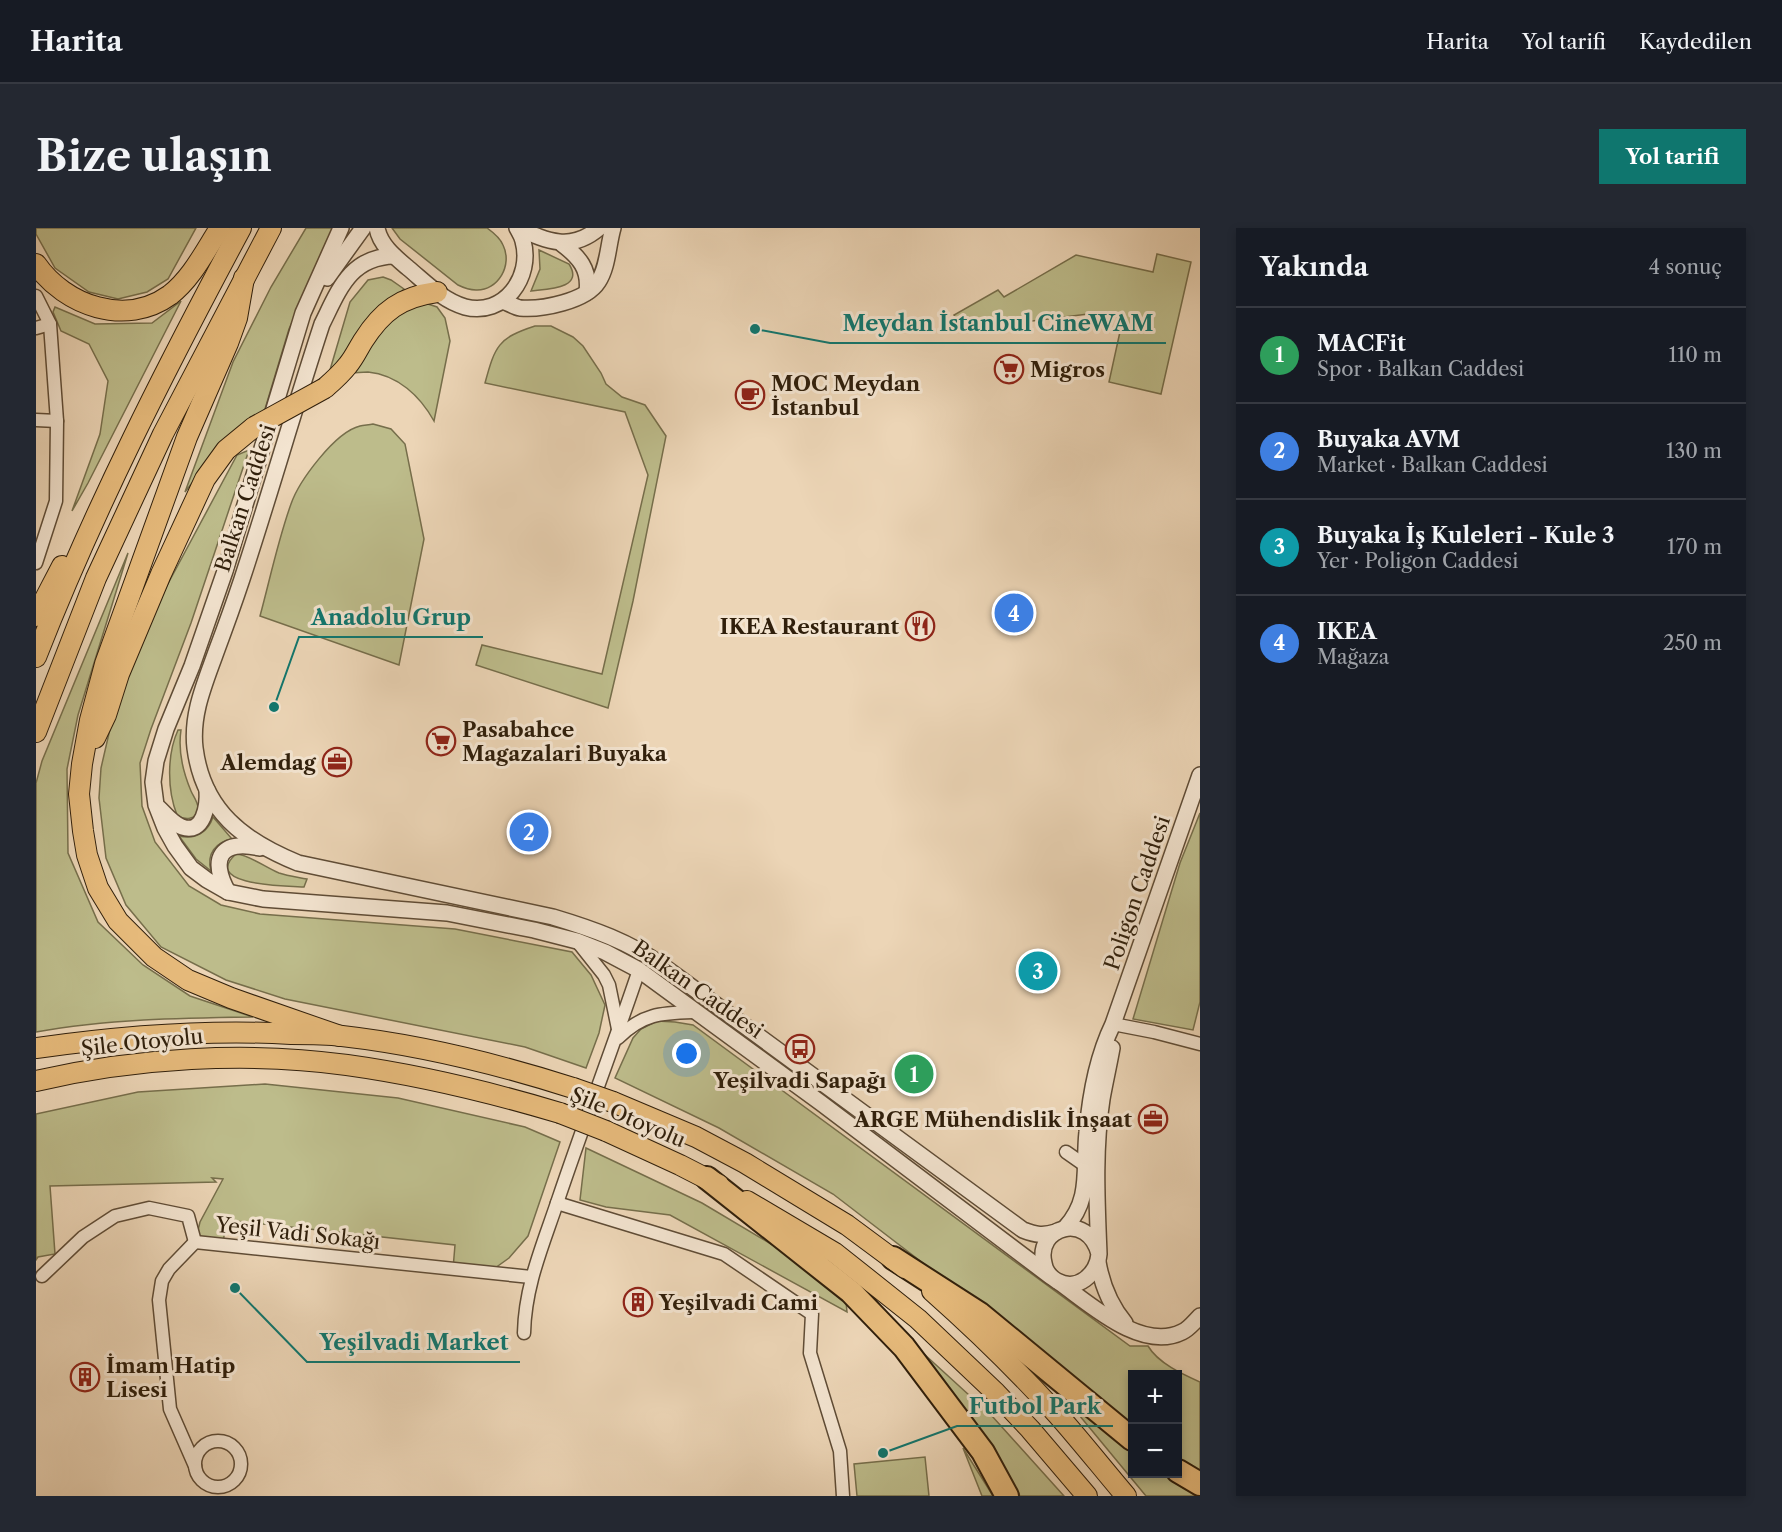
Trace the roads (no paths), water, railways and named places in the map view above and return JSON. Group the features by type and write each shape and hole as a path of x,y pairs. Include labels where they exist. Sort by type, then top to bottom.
{"highway":[{"path":"36,264 60,290 79,301 118,311 135,309 154,304 171,294 184,282 220,228"},
{"path":"36,657 94,520 193,319 242,228"},
{"path":"36,732 101,568 162,435 271,228"},
{"path":"244,278 237,318 228,343 184,447 105,664 90,720 82,764 79,794 83,831 87,855 98,888 118,921 154,957 188,980 231,998 340,1036"},
{"path":"82,764 105,715 119,674 161,574 205,479 226,450 254,427 325,388 350,363 373,325 387,311 413,297 438,292"},
{"path":"36,616 57,574 94,520"},
{"name":"Şile Otoyolu","path":"36,1048 135,1036 253,1032 340,1036 433,1050 524,1072 613,1102 696,1137 745,1163 847,1225 893,1258 943,1301 1005,1360 1058,1415 1126,1496"},
{"name":"Şile Otoyolu","path":"36,1081 147,1062 197,1059 257,1059 345,1065 423,1078 510,1098 560,1113 606,1131 707,1178 811,1237 880,1287 954,1352 996,1393 1087,1496"},
{"path":"707,1178 851,1292 904,1347 982,1452 1007,1496"},
{"path":"893,1258 980,1314 1128,1436"},
{"path":"1182,1474 1200,1484"}],"street":[{"path":"303,313 341,228"},
{"path":"303,313 363,228"},
{"path":"377,228 384,244 394,256 438,292 456,304 467,308 485,308 503,301 520,281 524,266 523,240 517,228"},
{"path":"517,228 544,240 562,244 574,253 583,263 587,274 587,292"},
{"path":"562,244 591,235 599,228"},
{"path":"503,301 519,308 551,306 587,292 597,285 604,272 613,228"},
{"name":"Balkan Caddesi","path":"207,787 195,748 196,712 262,518 322,324 334,300 353,272 369,260 382,256 394,256"},
{"path":"36,296 50,324 57,421 56,501 40,535 36,563"},
{"name":"Balkan Caddesi","path":"303,313 225,571 156,761 153,782 156,805 165,828 191,868 228,892 263,899 447,913 534,930 577,941 605,952 639,970 1054,1278 1130,1330 1150,1336 1166,1337 1183,1332 1200,1316"},
{"path":"36,328 50,324"},
{"path":"36,420 57,421"},
{"name":"Poligon Caddesi","path":"1113,1024 1200,775"},
{"path":"156,805 181,827 189,828 197,825 204,817 208,803 207,787"},
{"path":"207,787 219,809 232,825 247,838 266,849"},
{"path":"228,892 220,878 219,862 223,853 232,846 243,845 266,849"},
{"name":"Balkan Caddesi","path":"266,849 298,863 553,917 605,933 647,954 1023,1230 1045,1236 1061,1230"},
{"path":"577,941 604,975 609,985 617,1035"},
{"path":"524,1333 531,1277 639,970 647,954"},
{"path":"617,1035 648,1016 695,1012"},
{"path":"1113,1024 1200,1044"},
{"path":"1113,1024 1113,1043 1102,1098 1099,1135 1098,1258 1095,1270 1082,1282 1065,1284 1054,1278 1046,1269 1043,1252 1050,1237 1074,1219 1082,1201 1087,1133 1094,1083 1103,1044 1113,1024"},
{"path":"1066,1152 1086,1167"},
{"path":"557,1203 724,1254 812,1314 810,1353 840,1451 843,1496"},
{"path":"42,1276 83,1237 107,1221 115,1216 149,1208 188,1216 195,1242"},
{"path":"1061,1230 1074,1228 1091,1237 1096,1245 1105,1291 1116,1313 1130,1330"},
{"name":"Yeşil Vadi Sokağı","path":"195,1466 170,1409 159,1300 162,1281 195,1242 531,1277"}],"place":[{"name":"Meydan İstanbul CineWAM","path":"755,329"},
{"name":"Migros","path":"1009,369"},
{"name":"MOC Meydan İstanbul","path":"750,395"},
{"name":"IKEA","path":"1014,613"},
{"name":"IKEA Restaurant","path":"920,626"},
{"name":"Anadolu Grup","path":"274,707"},
{"name":"Pasabahce Magazalari Buyaka","path":"441,741"},
{"name":"Alemdag","path":"337,762"},
{"name":"Buyaka AVM","path":"529,832"},
{"name":"Buyaka İş Kuleleri - Kule 3","path":"1038,971"},
{"name":"Yeşilvadi Sapağı","path":"800,1049"},
{"name":"MACFit","path":"914,1074"},
{"name":"ARGE Mühendislik İnşaat","path":"1153,1119"},
{"name":"Yeşilvadi Market","path":"235,1288"},
{"name":"Yeşilvadi Cami","path":"638,1302"},
{"name":"İmam Hatip Lisesi","path":"85,1377"},
{"name":"Futbol Park","path":"883,1453"}]}
